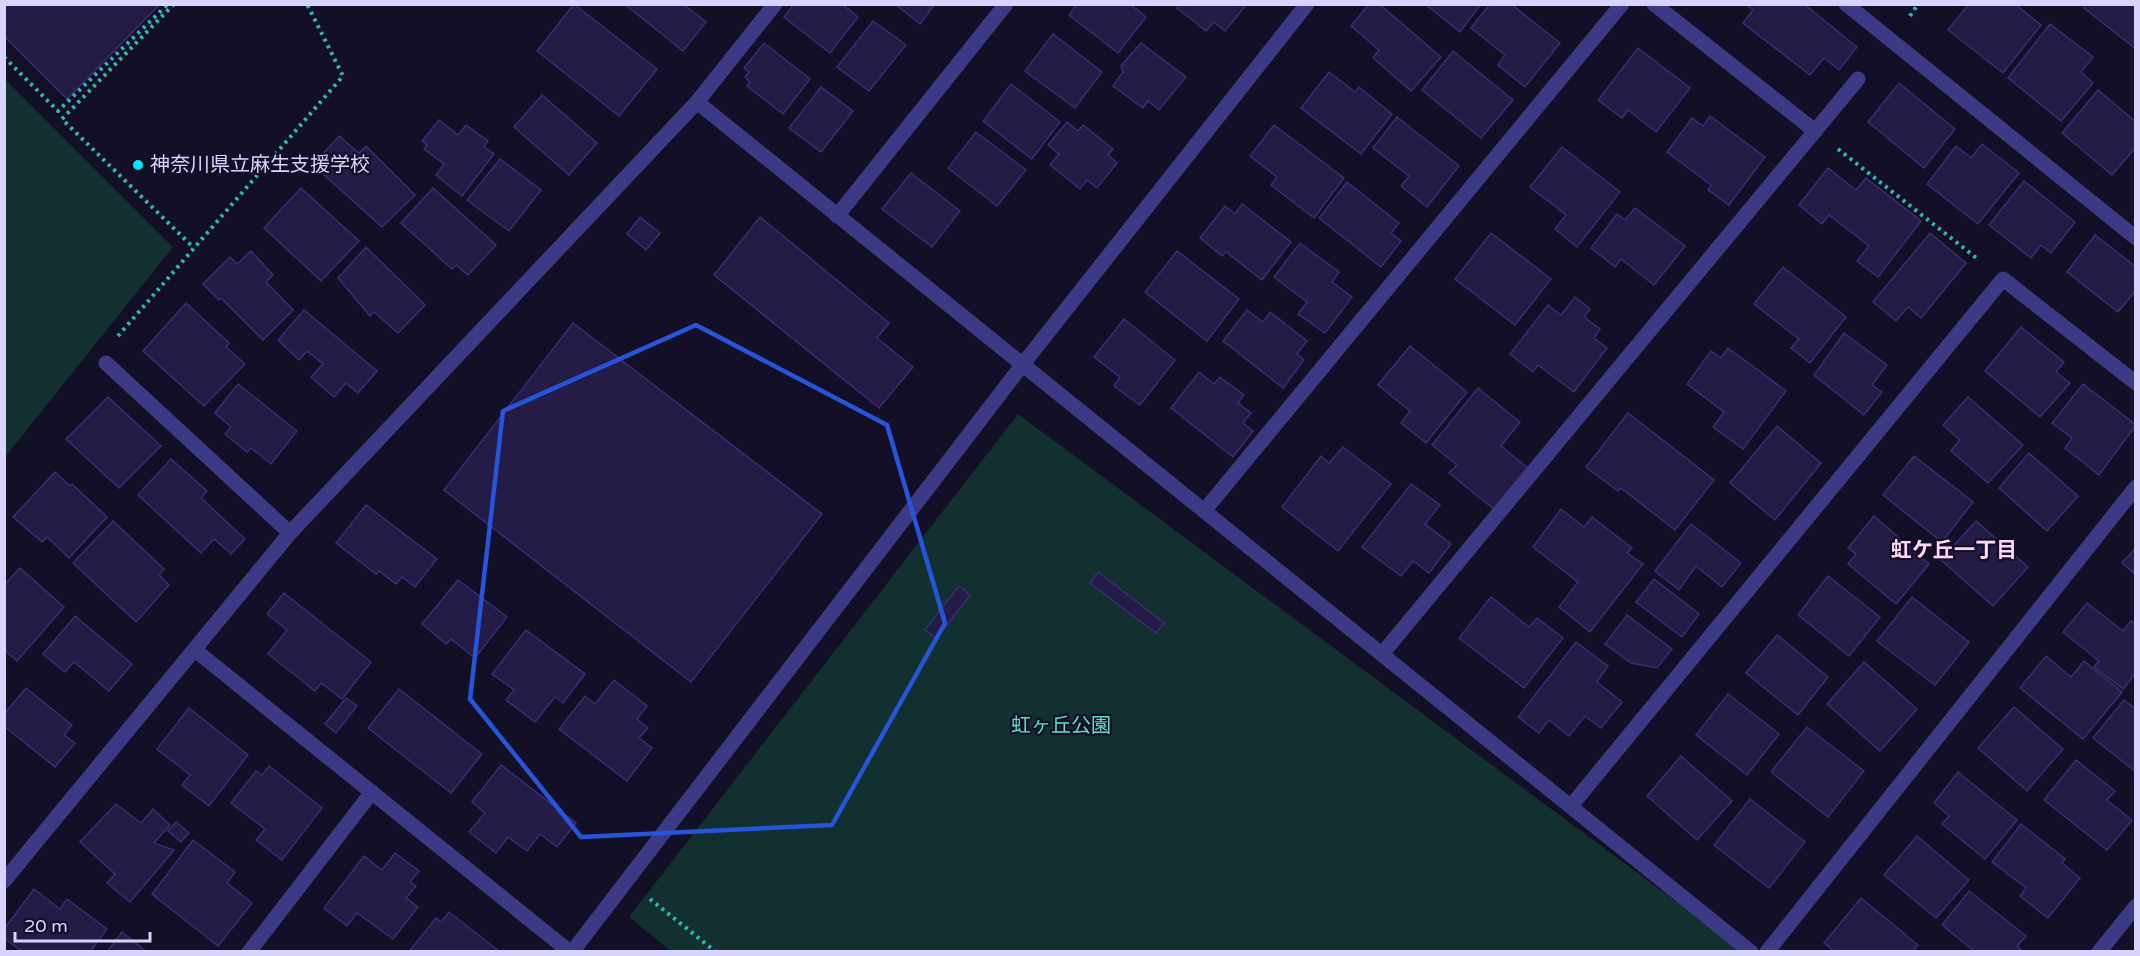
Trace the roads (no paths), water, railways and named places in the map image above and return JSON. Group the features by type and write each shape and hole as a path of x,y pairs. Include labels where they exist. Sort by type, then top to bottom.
{"street":[{"path":"4,881 290,533 696,102 774,4"},
{"path":"837,216 1006,4"},
{"path":"195,650 571,951 694,796 1023,364 1307,4"},
{"path":"1204,511 1622,4"},
{"path":"1654,4 1815,131"},
{"path":"1846,4 2136,238"},
{"path":"1382,654 1858,79"},
{"path":"696,102 1751,951"},
{"path":"1571,806 2003,279 2136,383"},
{"path":"106,363 290,533"},
{"path":"1767,951 2136,487"},
{"path":"249,951 372,792"},
{"path":"2099,951 2136,906"}],"place":[{"name":"神奈川県立麻生支援学校","path":"138,165"}],"district":[{"name":"虹ケ丘一丁目","path":"1954,550"}],"park label":[{"name":"虹ヶ丘公園","path":"1061,726"}]}
